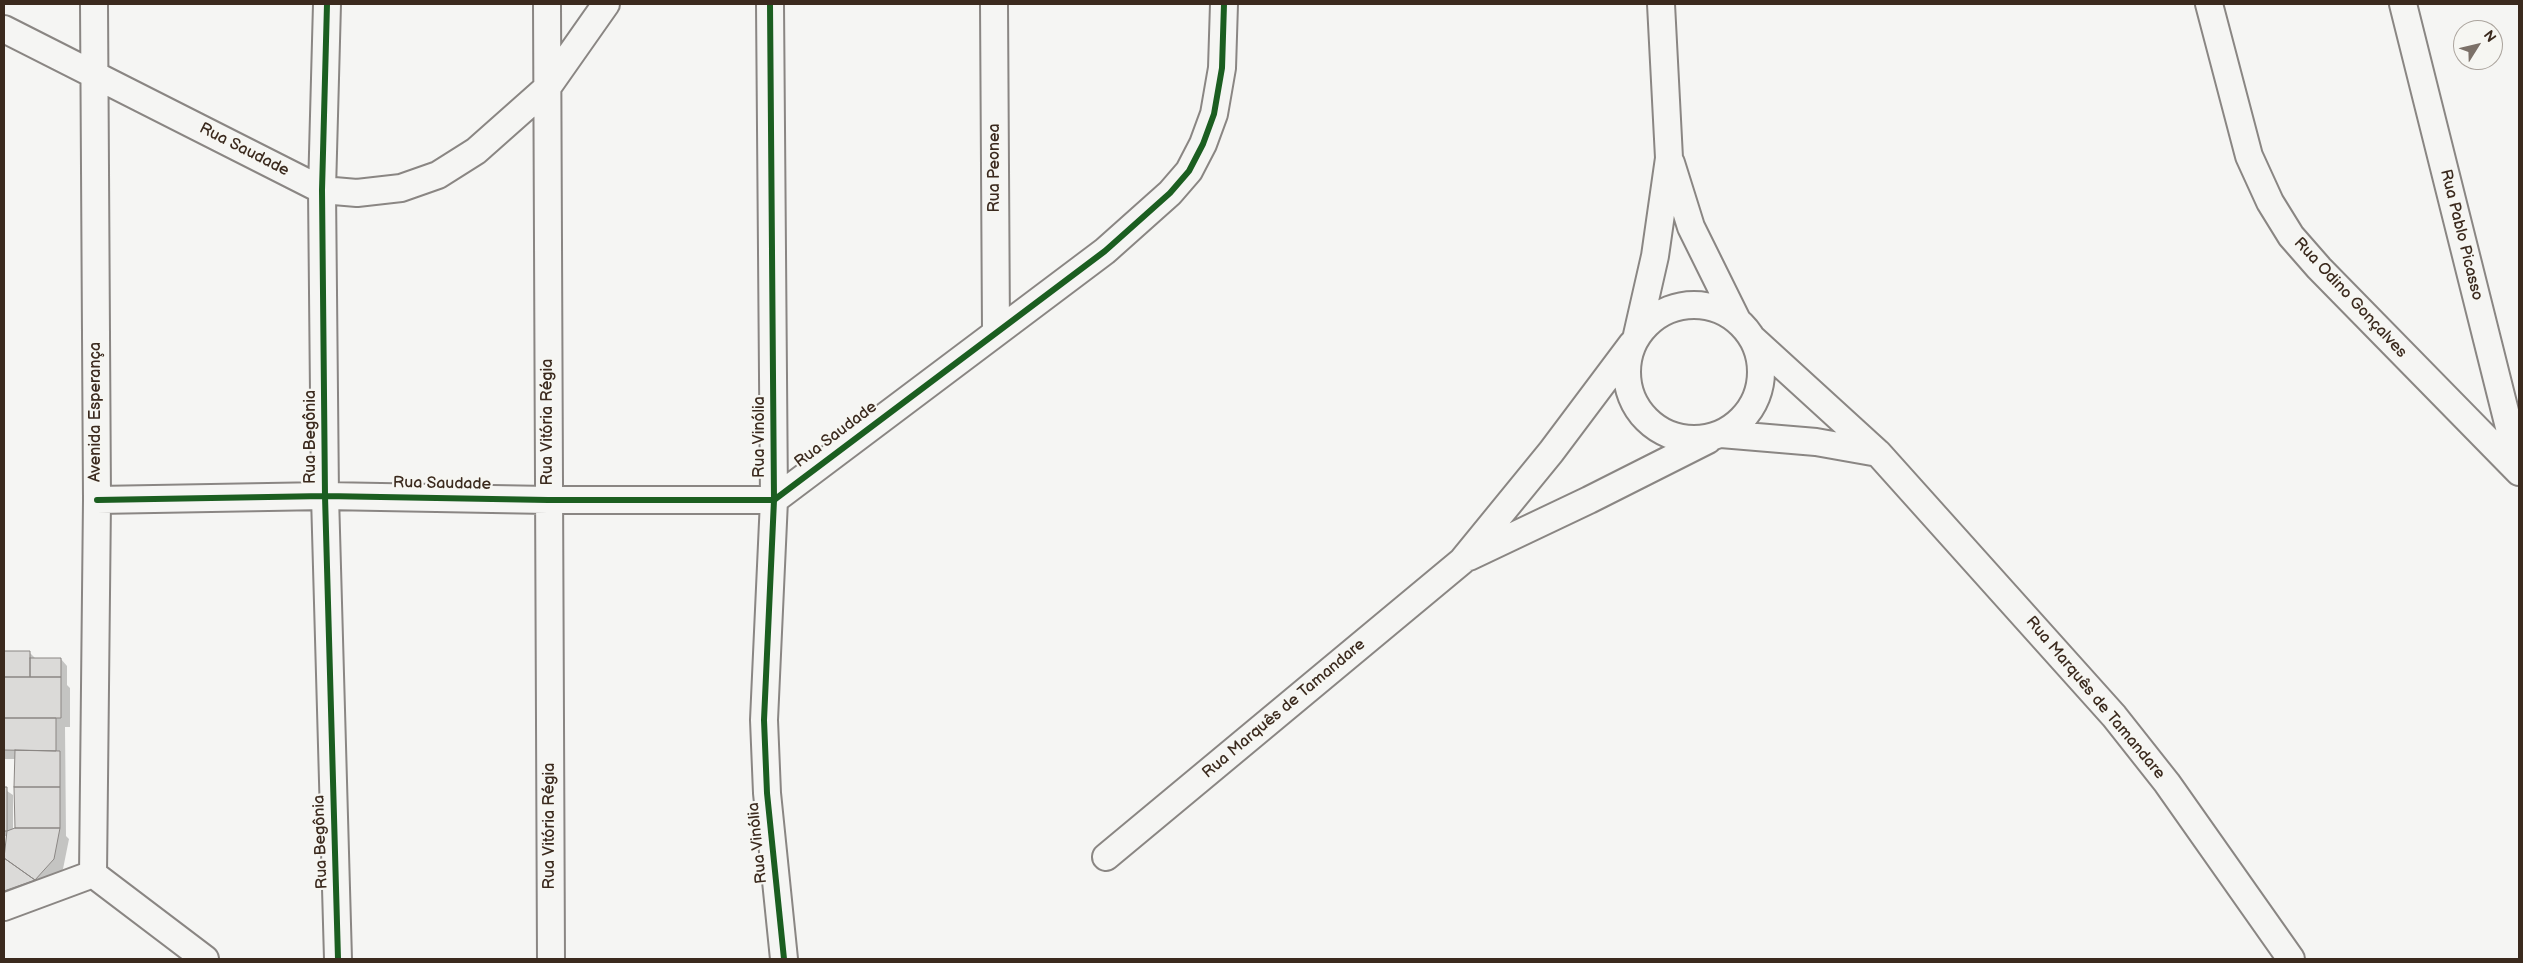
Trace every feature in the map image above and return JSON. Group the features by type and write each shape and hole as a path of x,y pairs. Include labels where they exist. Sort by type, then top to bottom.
{"street":[{"name":"Avenida Esperança","path":"93,874 97,500 94,4"},
{"name":"Rua Begônia","path":"326,4 322,190 325,496 338,959"},
{"name":"Rua Vitória Régia","path":"547,4 551,959"},
{"name":"Rua Saudade","path":"4,29 322,190 357,193 401,188 438,175 476,150 547,88 606,4"},
{"name":"Rua Vinólia","path":"770,4 774,500 764,720 767,792 784,959"},
{"name":"Rua Peonea","path":"994,4 996,331"},
{"name":"Rua Saudade","path":"97,500 325,496 548,500 774,500 996,331 1105,251 1147,215 1189,171 1203,144 1214,114 1219,91 1223,51 1224,4"},
{"name":"Rua Marquês de Tamandare","path":"1106,857 1462,561 1550,452 1635,339 1655,256 1669,158 1661,4"},
{"name":"Rua Odino Gonçalves","path":"2209,4 2249,156 2270,202 2291,236 2319,268 2519,472"},
{"name":"Rua Pablo Picasso","path":"2403,4 2519,467"},
{"name":"Rua Marquês de Tamandare","path":"1669,158 1691,227 1745,329 1878,454 2114,716 2168,783 2291,959"},
{"path":"1717,436 1735,426 1747,415 1755,401 1760,386 1759,353 1745,329 1720,310 1702,304 1684,305 1665,310 1649,320 1635,339 1627,365 1628,387 1636,407 1651,424 1670,435 1691,440 1717,436 1816,442 1878,454"},
{"name":"Rua Marquês de Tamandare","path":"1462,561 1717,436"},
{"path":"4,907 93,874 206,959"}],"building":[{"path":"4,651 30,651 30,677 4,677"},
{"path":"30,658 61,658 61,677 30,677"},
{"path":"4,677 61,677 61,718 4,718"},
{"path":"4,718 56,718 56,751 4,750"},
{"path":"15,750 60,751 60,787 14,787"},
{"path":"4,787 7,787 7,831 4,831"},
{"path":"14,787 60,787 60,828 15,828"},
{"path":"15,828 60,828 54,859 35,880 4,858 7,831"},
{"path":"4,858 35,880 4,891"}],"cycle path":[{"path":"327,4 322,190 325,496 338,959"},
{"path":"770,4 774,500 764,720 767,793 784,959"},
{"path":"97,500 325,496 548,500 774,500 1105,251 1170,193 1189,171 1203,144 1214,114 1222,68 1224,4"}]}
